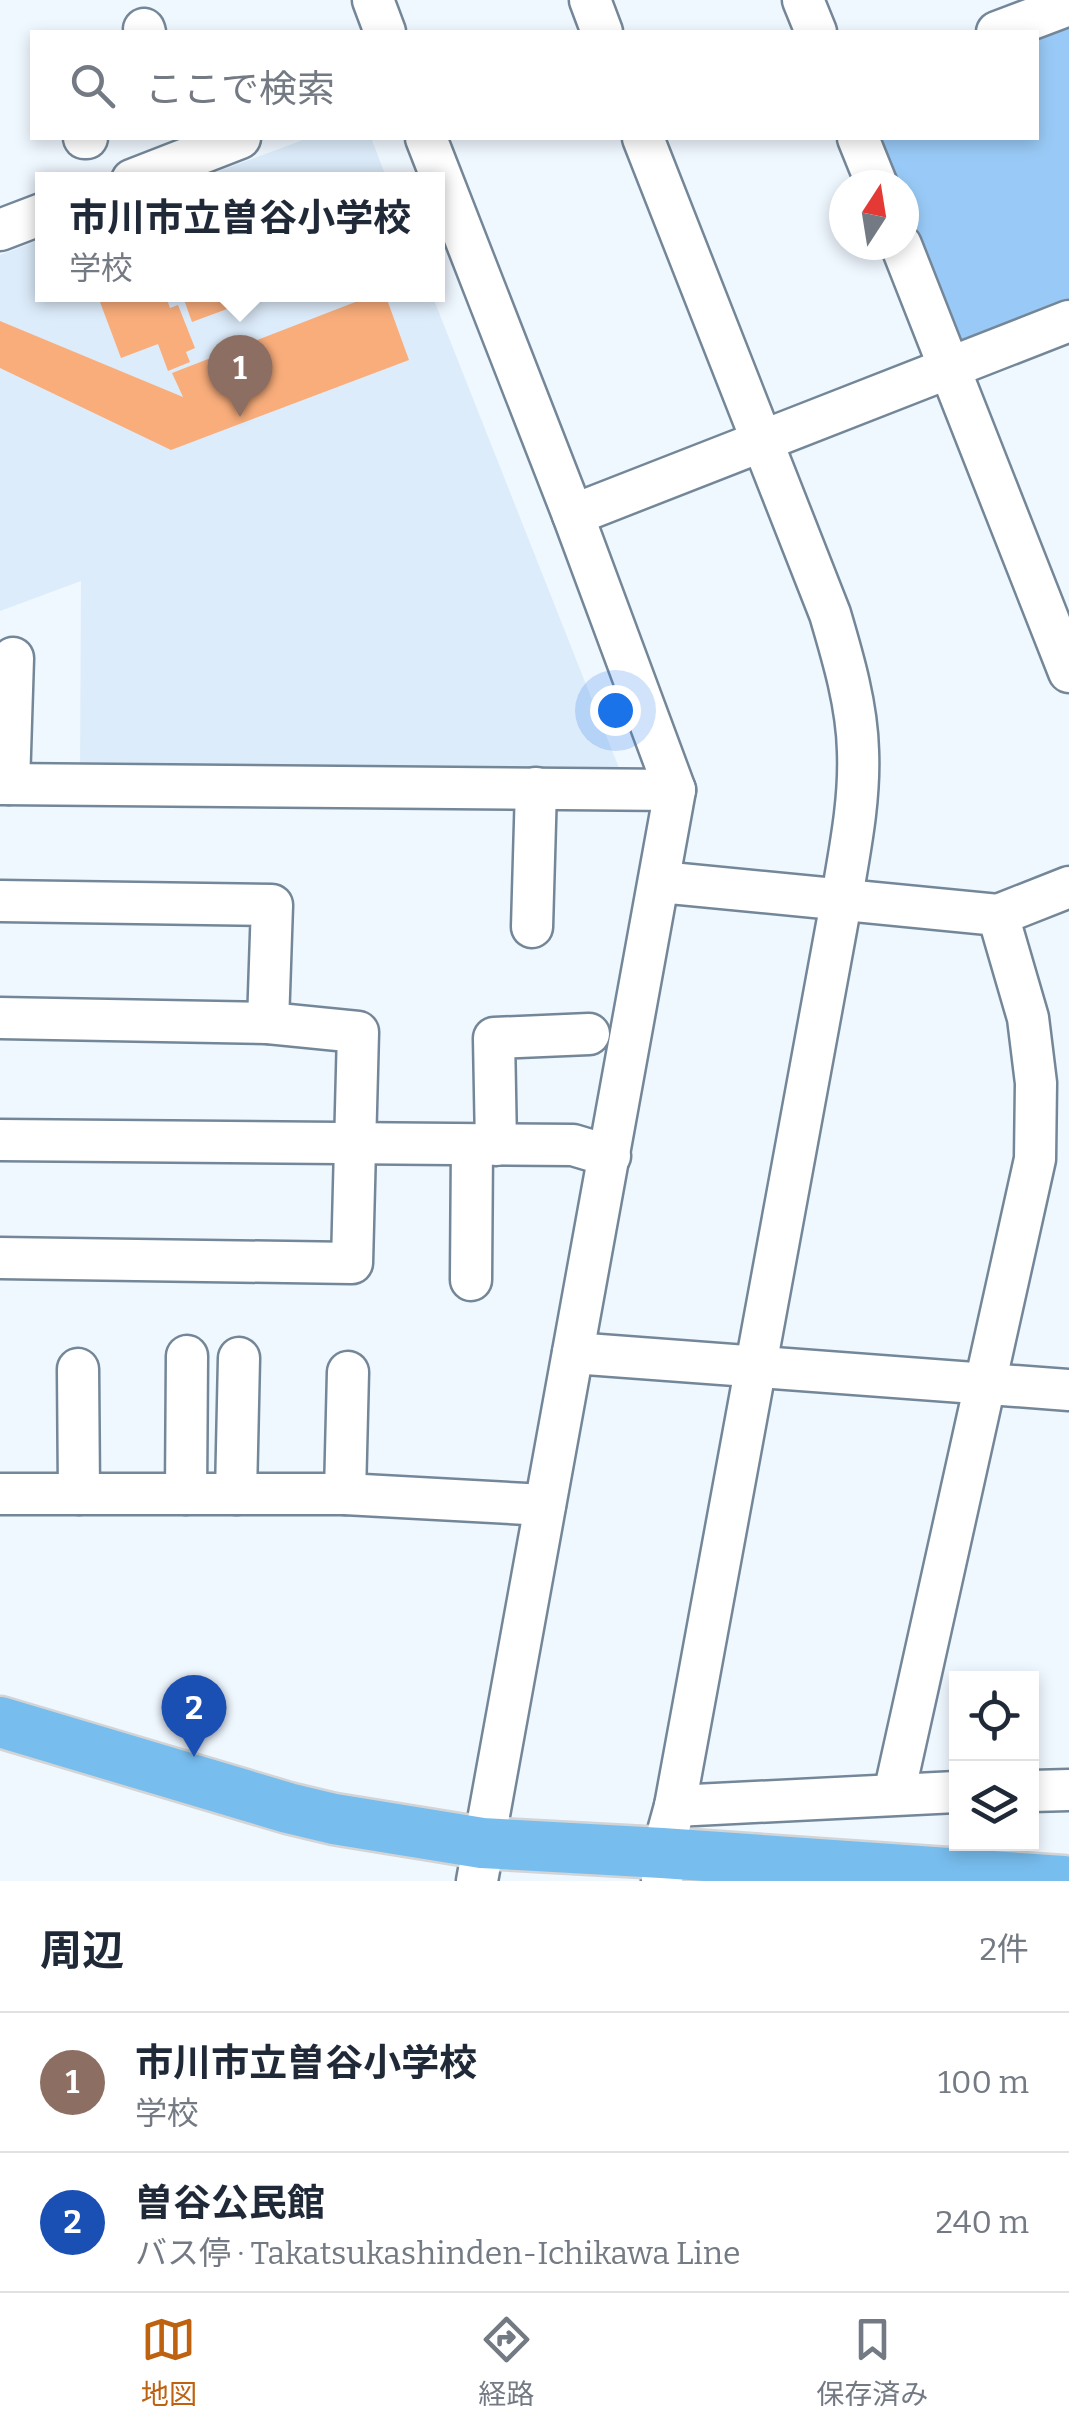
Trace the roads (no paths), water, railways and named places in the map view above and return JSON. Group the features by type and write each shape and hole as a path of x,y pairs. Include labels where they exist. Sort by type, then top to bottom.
{"main road":[{"path":"0,1722 480,1862 666,1847 868,1875 1043,1880"}],"street":[{"path":"373,0 384,30"},
{"path":"590,0 601,30"},
{"path":"803,0 815,30"},
{"path":"1001,20 1069,6"},
{"path":"146,172 191,146 228,140"},
{"path":"427,140 439,172"},
{"path":"644,140 830,614 846,668 858,747 858,794 842,898 666,1847 894,1794 949,1792"},
{"path":"859,140 871,170"},
{"path":"445,187 573,515 674,790 480,1862"},
{"path":"0,230 35,217"},
{"path":"907,260 1069,672"},
{"path":"573,515 1069,320"},
{"path":"13,658 5,784 674,790"},
{"path":"532,926 536,788"},
{"path":"660,882 998,915 1069,888"},
{"path":"0,901 272,904 268,1023"},
{"path":"894,1794 1035,1159 1036,1084 1028,1018 998,915"},
{"path":"0,1018 268,1023 358,1032 352,1263 0,1258"},
{"path":"470,1280 494,1038 589,1034"},
{"path":"0,1140 573,1145 610,1156"},
{"path":"573,1353 1069,1390"},
{"path":"186,1494 187,1356"},
{"path":"236,1494 239,1358"},
{"path":"78,1369 79,1494"},
{"path":"346,1494 348,1372"},
{"path":"0,1494 346,1494 546,1504"},
{"path":"1039,1790 1069,1790"}],"place":[{"name":"市川市立曽谷小学校","path":"240,417"},
{"name":"曽谷公民館","path":"194,1757"}]}
